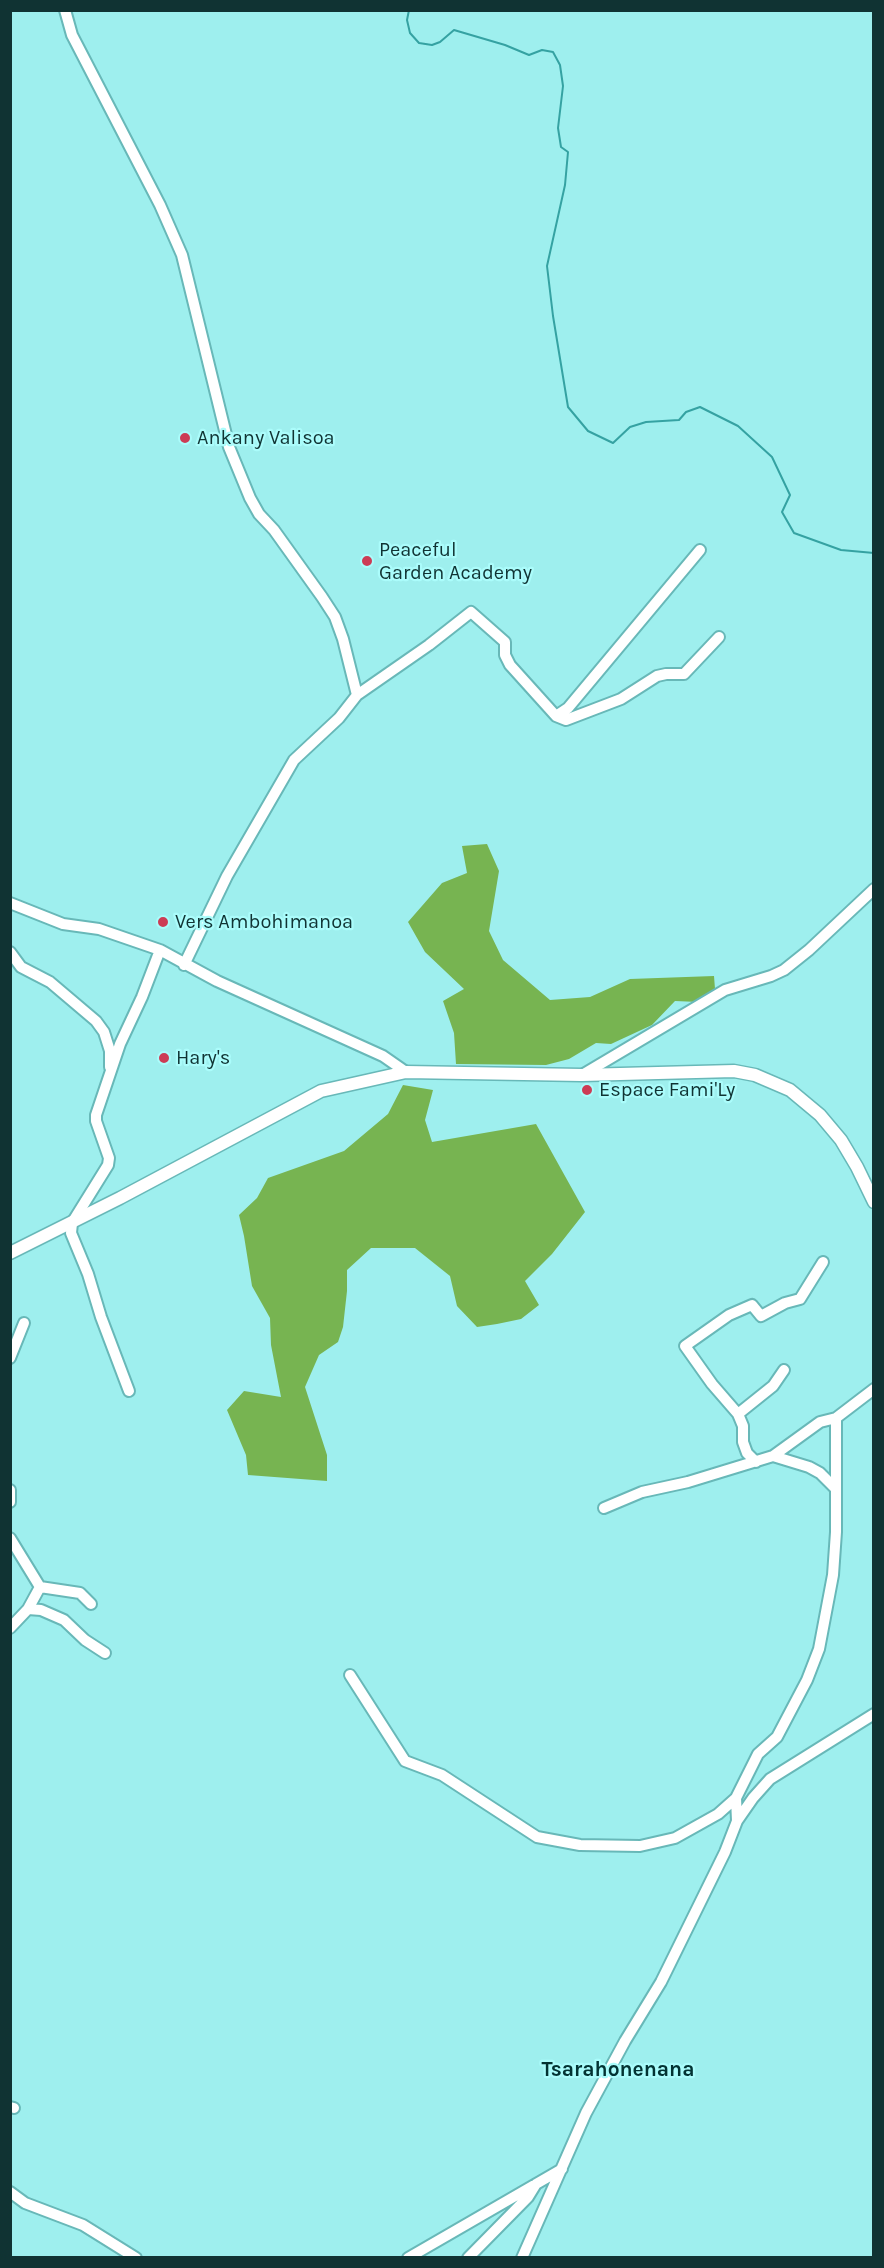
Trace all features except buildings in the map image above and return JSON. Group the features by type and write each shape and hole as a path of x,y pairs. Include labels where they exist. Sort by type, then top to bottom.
{"main road":[{"path":"10,1253 72,1223 321,1091 406,1072 582,1076 734,1071 772,1081 799,1096 834,1131 856,1167 873,1202"}],"street":[{"path":"65,10 72,35 160,205 182,255 203,349 229,447 250,498 259,514 274,530 335,617 357,694"},
{"path":"556,716 568,708 700,550"},
{"path":"184,964 227,876 294,760 339,718 357,694 429,645 471,612 505,642 505,655 510,665 556,716 566,720 621,699 657,676 684,674 719,637"},
{"path":"582,1076 725,990 784,970 873,889"},
{"path":"10,903 63,924 99,929 160,950 184,964 384,1056 406,1072"},
{"path":"129,1391 100,1317 88,1274 71,1233 72,1223 108,1166 109,1158 96,1115 120,1044 142,997 160,950"},
{"path":"10,952 21,967 50,982 96,1021 104,1032 110,1051 111,1073"},
{"path":"756,1462 747,1454 743,1442 743,1426 738,1414 712,1384 685,1346 729,1315 752,1305 761,1316 785,1303 800,1299 823,1262"},
{"path":"10,1358 24,1323"},
{"path":"738,1414 773,1386 784,1370"},
{"path":"604,1508 642,1492 688,1482 773,1456 820,1422 836,1418 873,1389"},
{"path":"350,1675 405,1761 442,1775 537,1837 580,1845 640,1846 675,1838 718,1814 735,1798 758,1754 777,1737 807,1680 819,1649 833,1575 836,1532 836,1418"},
{"path":"773,1456 809,1467 820,1473 836,1488"},
{"path":"10,1490 10,1502"},
{"path":"10,1538 40,1587 80,1593 92,1604"},
{"path":"10,1628 27,1609 40,1587"},
{"path":"27,1609 40,1610 64,1620 105,1653"},
{"path":"522,2258 592,2103 625,2041 661,1982 725,1852 737,1821 770,1779 873,1714"},
{"path":"735,1798 737,1821"},
{"path":"408,2258 562,2169"},
{"path":"468,2258 528,2197 536,2184"},
{"path":"10,2193 25,2203 83,2224 136,2258"}],"green space":[{"path":"487,844 499,871 489,931 503,960 550,1000 590,997 630,979 714,976 715,989 698,1002 675,1001 652,1025 611,1044 596,1043 569,1059 546,1065 456,1064 454,1033 443,1001 464,989 425,952 408,922 442,883 467,873 462,846"},
{"path":"403,1085 433,1090 425,1120 432,1142 536,1124 585,1212 552,1254 525,1281 539,1305 521,1319 497,1324 477,1327 457,1306 450,1276 415,1248 371,1248 347,1270 343,1327 338,1342 319,1355 305,1387 327,1455 327,1481 248,1475 246,1455 227,1410 244,1391 281,1397 271,1345 270,1318 252,1286 239,1215 257,1198 268,1178 344,1151 388,1114"}],"waterway":[{"path":"409,10 407,20 410,33 419,43 432,45 440,42 454,30 505,45 529,55 542,50 553,52 560,65 563,86 558,128 561,147 568,152 565,185 547,266 568,407 588,431 613,443 630,427 646,422 679,420 686,412 700,407 738,426 772,457 790,495 782,512 794,533 841,550 874,553"}],"place":[{"name":"Ankany Valisoa","path":"185,438"},
{"name":"Peaceful Garden Academy","path":"367,561"},
{"name":"Vers Ambohimanoa","path":"163,922"},
{"name":"Hary's","path":"164,1058"},
{"name":"Espace Fami'Ly","path":"587,1090"}],"district":[{"name":"Tsarahonenana","path":"618,2070"}]}
